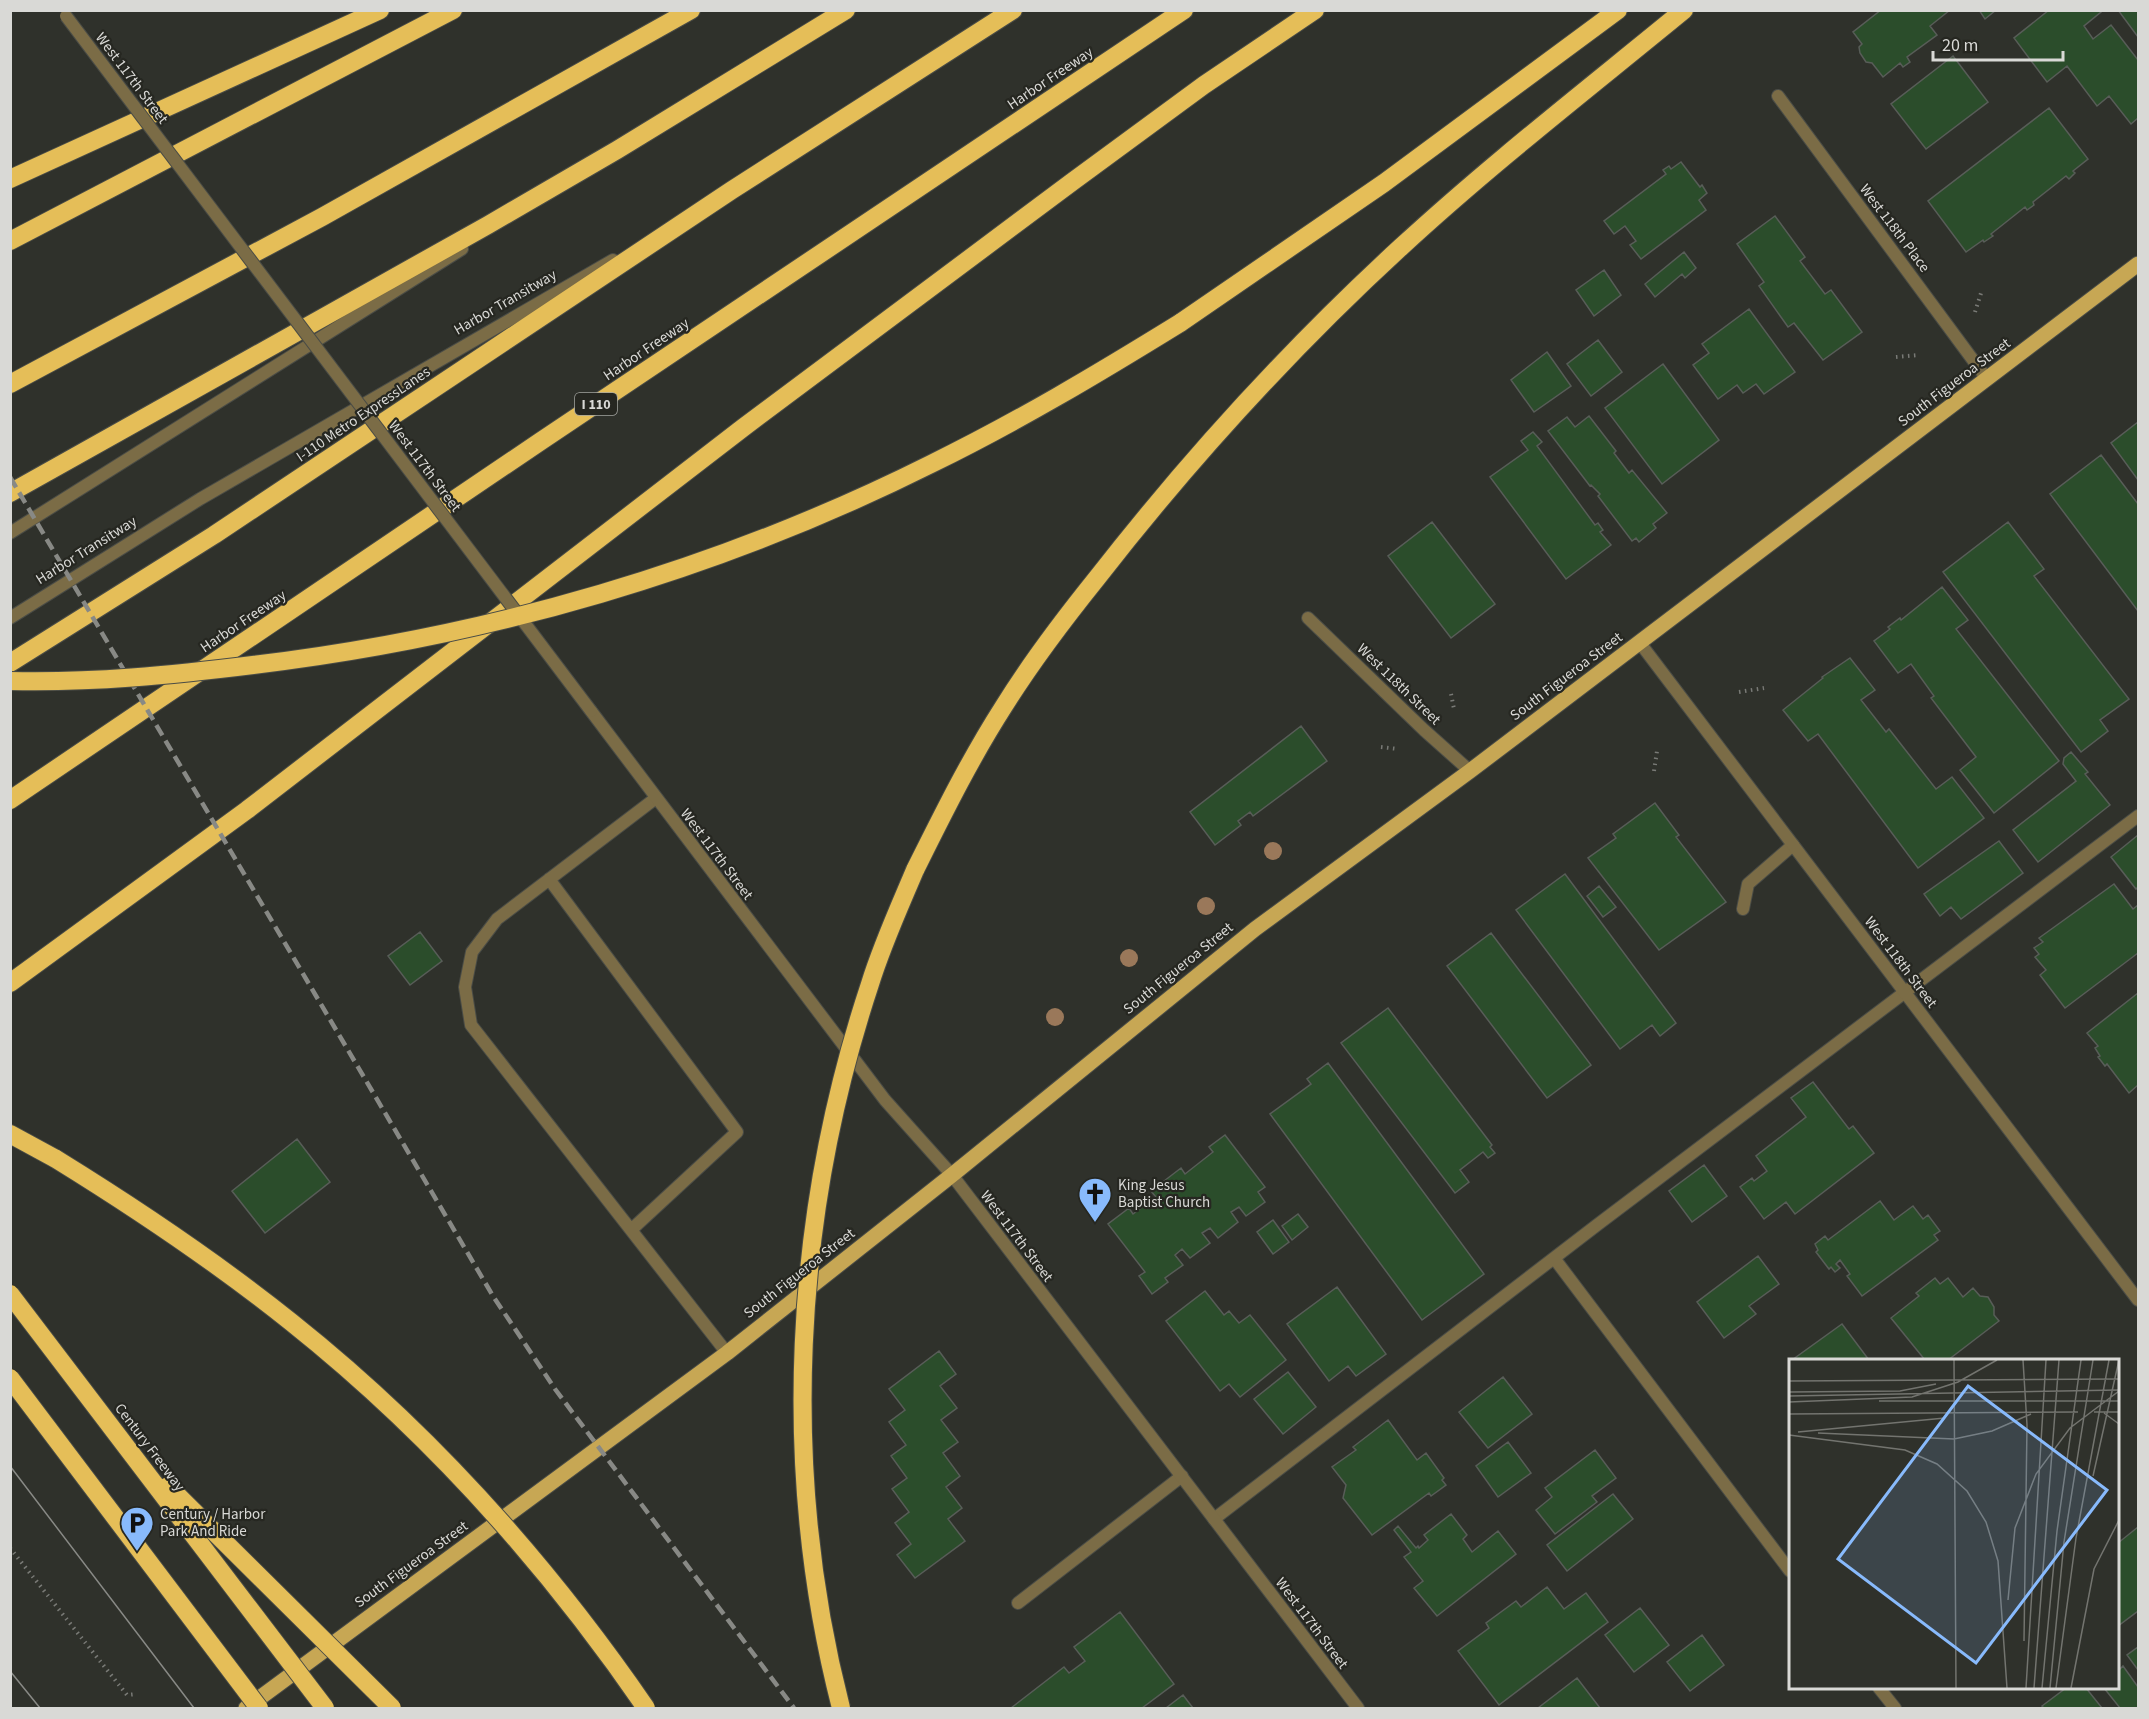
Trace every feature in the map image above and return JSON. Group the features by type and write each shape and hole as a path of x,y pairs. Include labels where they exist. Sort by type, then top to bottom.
{"highway":[{"path":"10,179 380,10"},
{"path":"10,241 453,10"},
{"path":"10,384 322,217 691,10"},
{"path":"10,493 362,297 617,150 846,10"},
{"name":"Harbor Transitway","path":"732,190 1013,10"},
{"name":"Harbor Freeway","path":"10,800 1184,10"},
{"path":"10,983 247,810 735,435 1062,189 1204,86 1315,10"},
{"path":"10,681 112,679 201,672 391,645 443,634 578,600 670,572 861,497 930,465 1016,420 1099,374 1180,323 1384,183 1618,10"},
{"path":"841,1708 818,1599 807,1500 803,1405 806,1305 818,1206 836,1106 870,984 915,870 967,767 1025,674 1070,611 1118,550 1211,440 1318,326 1401,246 1684,10"},
{"name":"I-110 Metro ExpressLanes","path":"10,663 214,535 732,190"},
{"path":"10,1134 56,1159 135,1208 292,1322 363,1383 434,1450 501,1521 562,1594 646,1708"},
{"name":"Century Freeway","path":"10,1294 325,1708"},
{"path":"10,1378 259,1708"},
{"path":"123,1440 392,1708"}],"main road":[{"name":"South Figueroa Street","path":"246,1708 727,1353 952,1175 1255,929 1470,771 2139,264"}],"street":[{"name":"West 117th Street","path":"64,13 885,1100 952,1175 1358,1708"},
{"name":"West 118th Place","path":"1778,96 1987,379"},
{"path":"10,533 617,150"},
{"name":"Harbor Transitway","path":"10,618 200,500 732,190"},
{"name":"West 118th Street","path":"1308,618 1470,771"},
{"name":"West 118th Street","path":"1640,643 2139,1300"},
{"path":"656,798 497,919 472,952 465,987 471,1026 727,1353"},
{"path":"1214,1519 1554,1258 2139,816"},
{"path":"1743,909 1748,884 1793,845"},
{"path":"549,879 737,1132 631,1230"},
{"path":"1554,1258 1789,1568"},
{"path":"1018,1603 1182,1476"},
{"path":"1880,1689 1894,1708"}],"path":[{"path":"1975,312 1982,290"},
{"path":"1896,357 1919,355"},
{"path":"1739,692 1764,688"},
{"path":"1451,694 1454,709"},
{"path":"1381,747 1398,749"},
{"path":"1654,771 1657,751"},
{"path":"10,1548 127,1695 137,1694"}],"building":[{"path":"1881,10 1950,10 1930,26 1937,35 1907,57 1910,62 1903,67 1900,63 1883,77 1872,63 1866,62 1860,53 1859,47 1862,44 1853,32"},
{"path":"1979,10 1996,10 1985,19"},
{"path":"2049,10 2100,10 2101,12 2084,26 2093,39 2111,25 2138,60 2138,118 2131,124 2109,96 2097,106 2067,66 2047,82 2014,38"},
{"path":"2118,10 2138,10 2138,37"},
{"path":"1953,56 1988,102 1926,149 1891,104"},
{"path":"2049,108 2088,159 2073,171 2075,173 2069,179 2066,176 2033,202 2034,205 2027,210 2025,207 1991,234 1993,236 1966,252 1928,201"},
{"path":"1681,162 1707,193 1699,200 1706,210 1641,259 1630,245 1636,241 1625,226 1614,234 1604,221 1666,174 1663,170 1669,166 1671,169"},
{"path":"1775,216 1805,257 1800,261 1825,294 1831,290 1862,332 1823,360 1794,323 1788,327 1759,286 1764,282 1737,244"},
{"path":"1684,252 1696,268 1685,278 1682,274 1655,297 1645,284"},
{"path":"1604,270 1621,295 1594,316 1576,290"},
{"path":"1749,309 1795,372 1764,394 1756,384 1743,393 1737,385 1718,399 1693,365 1709,353 1702,344"},
{"path":"1598,340 1622,372 1591,396 1567,364"},
{"path":"1547,352 1571,386 1534,412 1511,380"},
{"path":"1663,364 1719,440 1662,484 1605,408"},
{"path":"1589,416 1616,451 1614,453 1629,473 1632,470 1667,513 1653,524 1656,528 1639,542 1636,538 1632,541 1598,496 1600,494 1590,486 1548,431 1567,417 1575,427"},
{"path":"2138,422 2138,480 2111,443"},
{"path":"1533,432 1542,442 1537,446 1595,525 1598,523 1603,530 1600,532 1611,545 1566,579 1490,477 1528,450 1521,441"},
{"path":"2101,455 2138,504 2138,611 2050,494"},
{"path":"1432,522 1495,604 1451,638 1388,556"},
{"path":"2008,522 2044,569 2034,576 2129,699 2100,720 2108,731 2081,752 1943,572"},
{"path":"1942,587 1968,620 1956,629 2059,761 1994,813 1960,770 1976,757 1931,698 1934,696 1911,664 1898,673 1874,641 1890,629 1888,627 1900,618 1901,620"},
{"path":"1850,658 1875,690 1861,700 1886,732 1889,729 1936,789 1952,777 1984,818 1918,868 1818,734 1808,741 1783,710 1822,677"},
{"path":"1301,726 1327,761 1253,816 1250,812 1238,821 1241,825 1215,845 1190,812"},
{"path":"2071,752 2088,772 2085,774 2110,805 2038,862 2013,830 2076,781 2063,764 2064,758"},
{"path":"1655,803 1679,835 1676,837 1726,902 1659,950 1588,858 1616,838 1613,834"},
{"path":"2138,835 2138,887 2136,889 2111,857"},
{"path":"1999,841 2023,873 1961,919 1951,907 1940,916 1924,894"},
{"path":"1565,874 1676,1023 1660,1036 1652,1025 1620,1049 1516,910"},
{"path":"2114,884 2133,909 2138,905 2138,953 2065,1008 2040,975 2046,970 2035,957 2039,954 2034,948 2043,942 2039,938"},
{"path":"1599,886 1616,907 1603,917 1587,896"},
{"path":"420,932 442,961 410,985 388,956"},
{"path":"1491,933 1591,1065 1547,1098 1447,966"},
{"path":"2138,993 2138,1085 2129,1093 2107,1064 2105,1066 2098,1057 2100,1056 2095,1048 2098,1046 2087,1033"},
{"path":"1388,1008 1492,1145 1490,1147 1495,1153 1488,1158 1483,1152 1460,1170 1469,1182 1455,1193 1341,1043"},
{"path":"1328,1063 1484,1274 1422,1320 1270,1114 1311,1084 1307,1079"},
{"path":"1813,1082 1849,1129 1853,1126 1874,1153 1795,1214 1786,1202 1764,1219 1740,1187 1752,1178 1754,1181 1767,1171 1756,1156 1806,1117 1791,1098"},
{"path":"1225,1135 1265,1187 1258,1192 1265,1202 1246,1216 1239,1207 1231,1212 1238,1222 1218,1238 1210,1228 1202,1233 1210,1243 1190,1258 1182,1249 1175,1255 1183,1265 1165,1278 1168,1282 1152,1294 1139,1276 1145,1272 1108,1224 1129,1208 1133,1214 1156,1197 1151,1191 1181,1168 1185,1174 1213,1152 1209,1147"},
{"path":"297,1139 330,1182 265,1233 232,1191"},
{"path":"1704,1165 1727,1196 1692,1222 1669,1191"},
{"path":"1880,1201 1894,1220 1913,1206 1923,1219 1928,1215 1940,1231 1934,1235 1938,1240 1862,1296 1847,1276 1850,1274 1840,1260 1836,1264 1840,1268 1835,1272 1831,1267 1829,1269 1816,1252 1818,1250 1815,1244 1825,1236 1828,1240"},
{"path":"1298,1214 1308,1227 1292,1240 1282,1226"},
{"path":"1273,1220 1289,1242 1273,1254 1257,1232"},
{"path":"1758,1256 1779,1284 1749,1306 1756,1314 1724,1338 1697,1302"},
{"path":"1935,1278 1940,1284 1948,1278 1963,1297 1973,1288 1980,1296 1988,1297 1994,1307 1994,1315 1999,1321 1949,1359 1924,1359 1891,1318 1919,1296 1916,1293"},
{"path":"1337,1287 1386,1354 1356,1376 1348,1366 1329,1381 1287,1324"},
{"path":"1205,1291 1224,1315 1229,1311 1239,1323 1250,1315 1286,1360 1240,1397 1229,1384 1220,1391 1166,1321"},
{"path":"1842,1324 1868,1359 1793,1359"},
{"path":"939,1351 956,1374 940,1386 957,1408 941,1420 958,1442 943,1453 960,1476 946,1487 962,1508 948,1519 965,1541 915,1578 897,1555 911,1544 895,1523 909,1512 892,1489 907,1478 891,1456 906,1445 889,1422 905,1410 889,1389"},
{"path":"1288,1372 1316,1407 1283,1434 1254,1399"},
{"path":"1503,1377 1532,1414 1488,1448 1459,1412"},
{"path":"1388,1420 1417,1460 1426,1453 1444,1478 1442,1480 1446,1485 1431,1496 1429,1493 1372,1535 1343,1498 1346,1485 1332,1467 1356,1450 1353,1447"},
{"path":"1508,1442 1531,1473 1498,1497 1476,1466"},
{"path":"1595,1450 1616,1478 1592,1496 1597,1502 1555,1534 1536,1510 1552,1497 1545,1488"},
{"path":"1613,1494 1633,1519 1567,1571 1547,1545"},
{"path":"1451,1514 1467,1535 1463,1539 1472,1552 1498,1531 1516,1554 1437,1616 1414,1588 1423,1581 1404,1557 1411,1552 1394,1530 1398,1526 1416,1548 1418,1546 1419,1548 1428,1540 1424,1535"},
{"path":"2138,1527 2138,1611 2119,1625 2119,1542"},
{"path":"1547,1587 1564,1609 1586,1593 1608,1622 1499,1705 1458,1651 1489,1628 1486,1623 1516,1601 1521,1607"},
{"path":"1640,1608 1669,1645 1634,1672 1605,1635"},
{"path":"1120,1612 1174,1684 1142,1708 1011,1708 1064,1667 1069,1673 1085,1661 1074,1647"},
{"path":"1702,1635 1724,1665 1690,1691 1667,1662"},
{"path":"2138,1647 2138,1670 2127,1655"},
{"path":"2123,1666 2138,1687 2138,1708 2120,1708 2105,1689 2119,1689 2119,1670"},
{"path":"1577,1678 1600,1708 1538,1708"},
{"path":"2065,1689 2087,1689 2102,1708 2044,1708 2042,1706"},
{"path":"1183,1695 1193,1708 1166,1708"}],"tram line":[{"path":"10,1466 194,1708"},
{"path":"10,1671 40,1708"}],"railway":[{"path":"10,477 493,1296 555,1389 794,1708"}],"place":[{"name":"King Jesus Baptist Church","path":"1095,1223"},
{"name":"Century / Harbor Park And Ride","path":"137,1552"}]}
